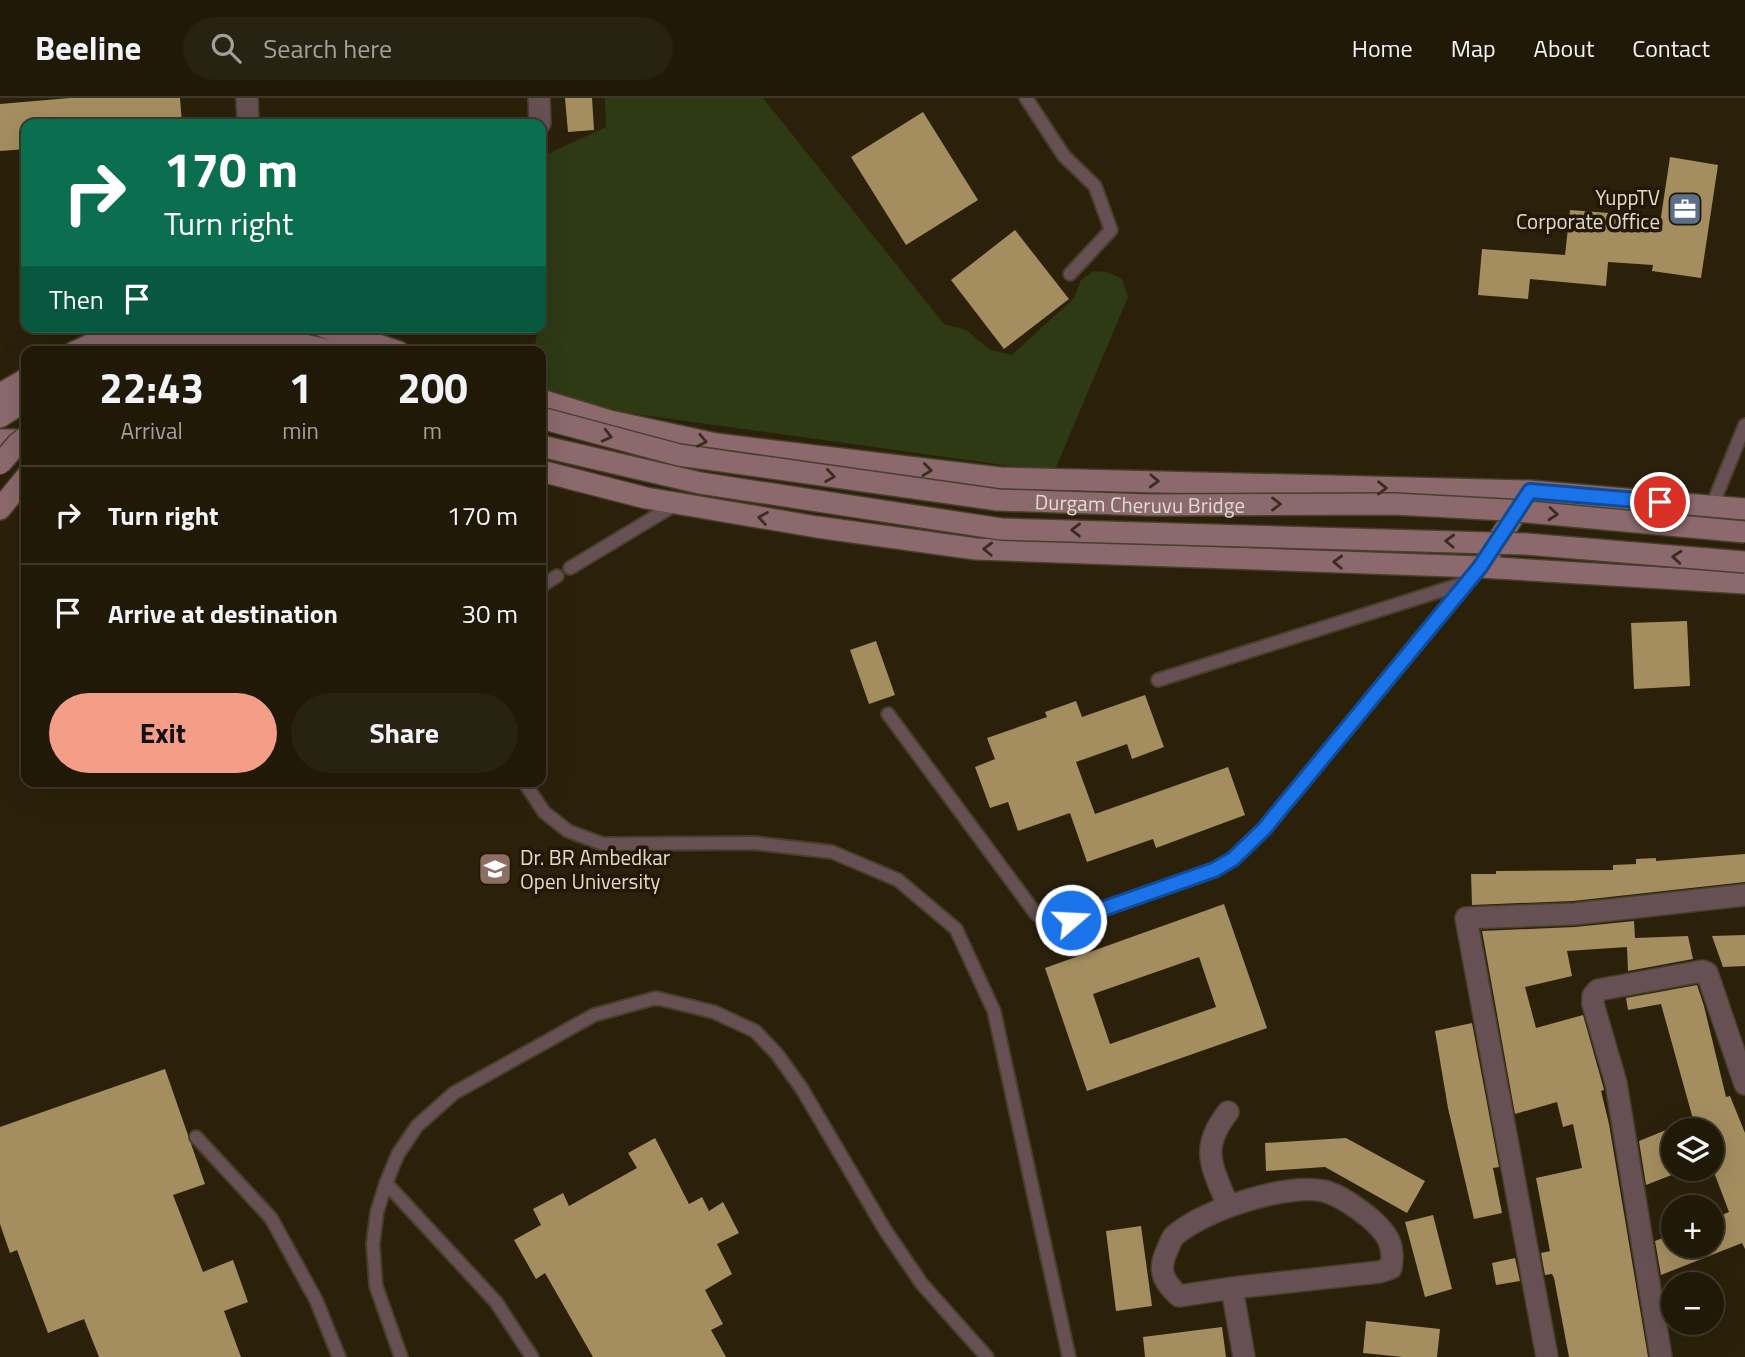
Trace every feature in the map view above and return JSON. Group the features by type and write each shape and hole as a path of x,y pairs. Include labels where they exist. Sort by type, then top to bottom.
{"main road":[{"path":"88,346 125,333"},
{"path":"127,346 136,342 198,333"},
{"path":"216,333 284,339 311,346"},
{"path":"342,333 382,346"},
{"path":"0,394 21,382"},
{"path":"546,402 610,421 716,444 1000,478 1530,491 1745,509"},
{"path":"0,418 21,403"},
{"name":"Durgam Cheruvu Bridge","path":"546,419 679,455 998,500 1149,505 1394,504 1519,511 1745,532"},
{"path":"0,440 21,438"},
{"path":"0,464 21,441"},
{"name":"Durgam Cheruvu Bridge","path":"546,447 700,483 1001,529 1526,544 1745,562"},
{"path":"546,472 646,498 817,527 976,549 1480,567 1745,583"},
{"path":"0,509 21,483"},
{"path":"1480,567 1530,491"}],"street":[{"path":"247,98 248,119"},
{"path":"538,98 540,119"},
{"path":"1547,1357 1466,918 1574,914 1745,895"},
{"path":"1661,1357 1616,1083 1593,996 1598,990 1702,971 1707,973 1745,1084"},
{"path":"1228,1112 1215,1128 1209,1148 1214,1172 1228,1206"},
{"path":"1298,1189 1326,1191 1357,1207 1382,1229 1394,1252 1391,1268 1379,1272 1232,1288 1179,1296 1166,1285 1162,1263 1172,1238 1192,1224 1228,1206 1298,1189"},
{"path":"1232,1288 1244,1357"}],"lane":[{"path":"1026,98 1064,156 1095,186 1111,230 1070,274"},
{"path":"1712,506 1745,425"},
{"path":"570,568 679,503"},
{"path":"888,714 1036,914 1050,923 1071,920 1214,870 1233,859 1264,829 1480,567"},
{"path":"546,583 557,576"},
{"path":"1158,680 1465,583"},
{"path":"527,787 544,812 569,831 603,844 754,842 832,852 898,880 956,929 994,1011 1069,1357"},
{"path":"401,1357 376,1286 373,1244 377,1212 386,1183 398,1154 417,1126 454,1093 594,1015 656,998 714,1012 755,1031 777,1054 802,1089 885,1230 922,1284 987,1357"},
{"path":"196,1137 271,1218 316,1300 339,1357"},
{"path":"386,1183 496,1302 532,1357"}],"green space":[{"path":"605,98 763,98 944,324 966,330 990,350 1012,355 1074,298 1081,280 1094,271 1107,272 1122,279 1128,297 1054,472 546,402 546,346 535,346 537,333 546,333 546,155 606,127"}],"building":[{"path":"70,98 180,98 182,119 21,119 21,149 0,151 0,104"},
{"path":"565,98 592,98 594,130 568,132"},
{"path":"923,112 978,200 906,245 851,157"},
{"path":"1670,157 1718,165 1701,278 1652,271 1653,265 1608,262 1606,286 1530,279 1528,299 1478,295 1482,249 1565,255 1570,210 1661,217"},
{"path":"1015,230 1069,299 1004,349 951,280"},
{"path":"1687,621 1690,686 1634,689 1631,623"},
{"path":"876,641 895,695 869,704 850,650"},
{"path":"1145,695 1164,747 1132,759 1127,744 1076,762 1095,814 1228,767 1245,815 1156,848 1153,839 1087,862 1070,813 1018,831 1008,802 990,808 975,767 995,759 987,738 1047,717 1045,712 1076,701 1082,717"},
{"path":"1745,854 1745,882 1573,901 1472,905 1471,874 1496,874 1496,871 1613,870 1613,865 1636,864 1636,859 1656,858 1656,861"},
{"path":"1224,904 1267,1028 1087,1091 1045,968","holes":["1199,957 1216,1007 1110,1044 1093,994"]},
{"path":"1634,921 1635,938 1688,936 1693,959 1628,971 1627,947 1567,951 1572,976 1525,987 1536,1028 1583,1015 1604,1090 1601,1091 1609,1124 1648,1357 1569,1357 1554,1278 1552,1274 1545,1275 1541,1253 1550,1251 1536,1178 1582,1168 1573,1124 1563,1127 1557,1102 1515,1114 1482,931 1575,927"},
{"path":"1745,935 1745,966 1723,967 1712,936"},
{"path":"1697,985 1726,1097 1730,1096 1745,1133 1745,1249 1742,1243 1724,1250 1724,1214 1729,1212 1717,1181 1724,1181 1724,1118 1693,1118 1661,1004 1628,1010 1626,998"},
{"path":"1472,1023 1499,1167 1493,1168 1502,1213 1474,1219 1448,1108 1435,1031"},
{"path":"165,1069 205,1184 173,1195 203,1272 233,1260 248,1302 224,1311 241,1357 99,1357 84,1319 48,1333 17,1250 10,1253 0,1224 0,1127"},
{"path":"1661,1132 1661,1179 1646,1185 1639,1141"},
{"path":"655,1138 689,1204 702,1197 709,1211 723,1202 739,1233 717,1244 732,1274 705,1290 723,1324 711,1330 726,1357 593,1357 545,1273 536,1279 514,1240 541,1225 533,1209 563,1193 569,1206 637,1168 628,1153"},
{"path":"1346,1138 1425,1181 1407,1213 1325,1167 1266,1171 1265,1143"},
{"path":"1433,1215 1452,1289 1425,1297 1405,1222"},
{"path":"1141,1226 1152,1306 1116,1311 1106,1231"},
{"path":"1661,1239 1661,1258 1704,1258 1669,1272 1661,1272 1661,1275 1655,1241"},
{"path":"1515,1258 1520,1281 1496,1285 1492,1263"},
{"path":"1366,1321 1440,1329 1437,1357 1363,1353"},
{"path":"1222,1327 1226,1357 1145,1357 1143,1337"}],"place":[{"name":"YuppTV Corporate Office","path":"1685,209"},
{"name":"Dr. BR Ambedkar Open University","path":"495,869"}],"route":[{"path":"1071,920 1214,870 1233,859 1264,829 1480,567 1530,491 1660,502"}]}
